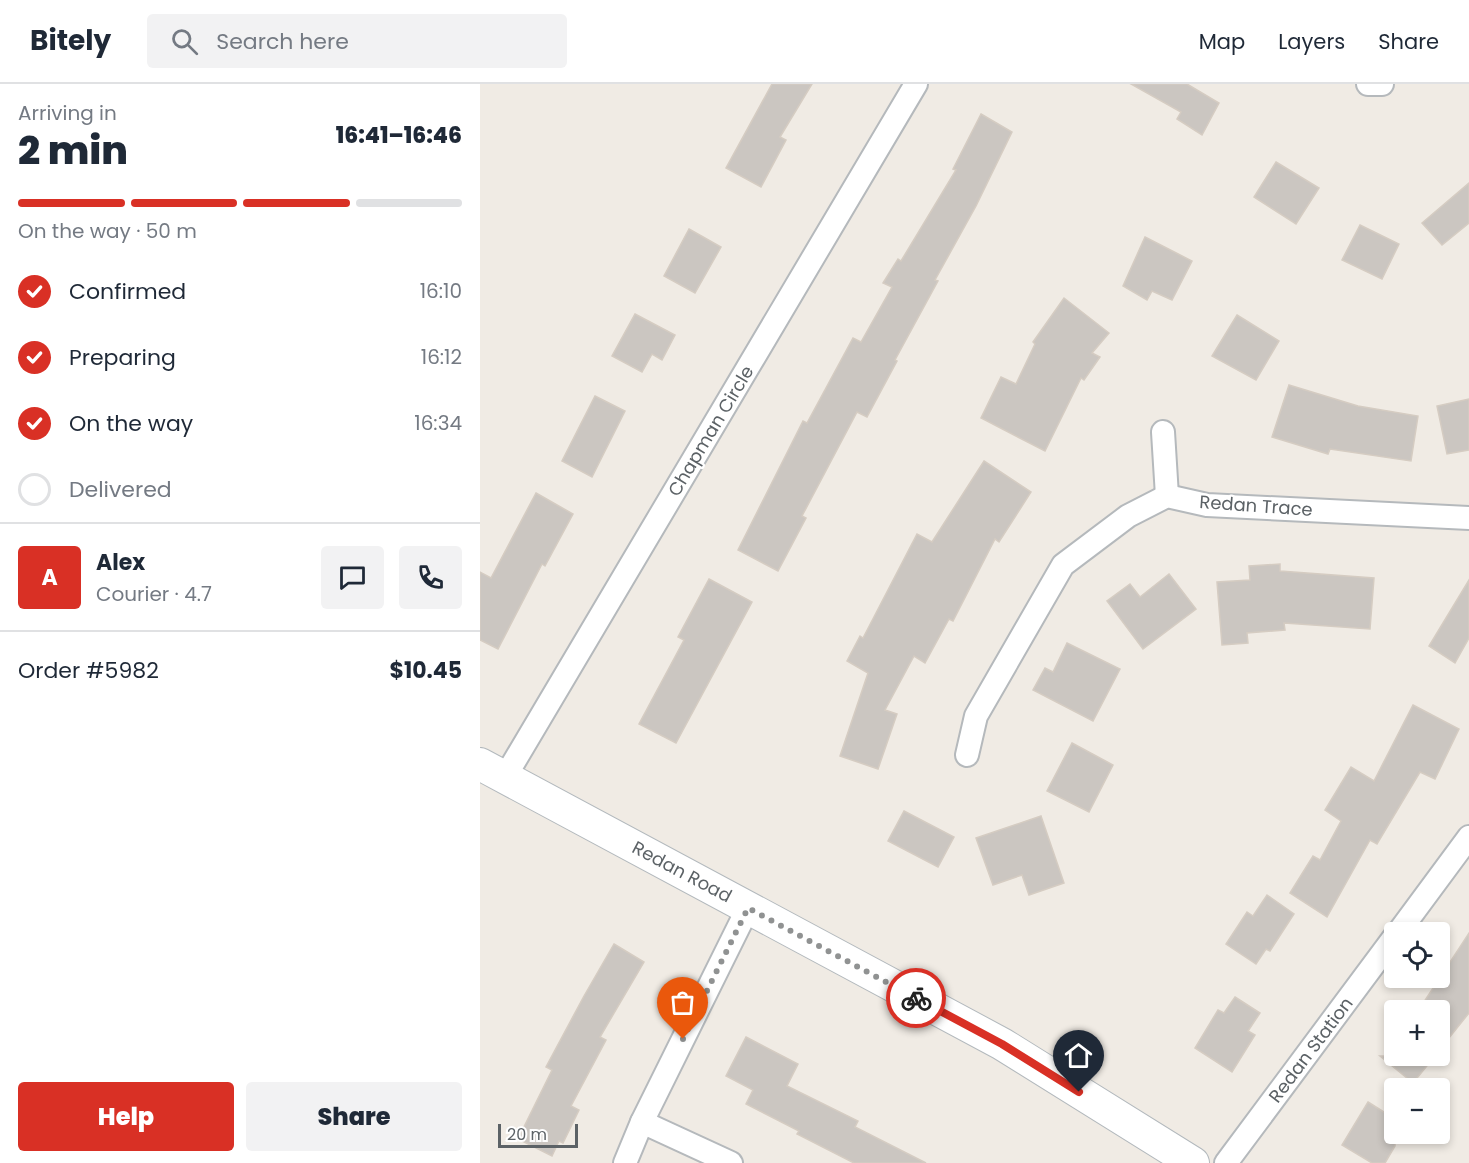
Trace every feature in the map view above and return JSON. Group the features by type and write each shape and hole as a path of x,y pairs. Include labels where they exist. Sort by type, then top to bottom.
{"main road":[{"name":"Redan Road","path":"493,771 1002,1044 1193,1163"}],"street":[{"name":"Chapman Circle","path":"493,771 916,84"},
{"path":"1368,84 1382,84"},
{"path":"967,755 976,716 1063,565 1128,516 1167,496 1163,432"},
{"name":"Redan Trace","path":"1167,496 1207,505 1469,518"},
{"name":"Redan Station","path":"1406,922 1469,837"},
{"path":"625,1163 642,1122 748,908"},
{"name":"Redan Station","path":"1226,1163 1384,951"},
{"path":"642,1122 731,1163"}],"building":[{"path":"772,84 812,84 780,137 786,140 761,187 726,168"},
{"path":"1131,84 1187,84 1219,103 1202,135 1177,119 1181,112"},
{"path":"981,114 1012,132 976,206 935,280 938,281 895,360 897,361 867,417 857,412 802,516 806,518 778,571 738,550 803,421 807,423 853,338 861,342 892,287 883,283 898,259 901,261 956,170 953,169"},
{"path":"1276,162 1319,188 1296,224 1254,197"},
{"path":"1469,183 1469,223 1442,245 1422,223"},
{"path":"1360,225 1399,244 1382,279 1342,260"},
{"path":"689,229 721,247 695,293 664,276"},
{"path":"1145,237 1192,261 1172,300 1152,291 1147,300 1123,286"},
{"path":"1064,298 1109,333 1092,353 1100,357 1084,380 1081,378 1045,451 981,418 1001,377 1016,384 1035,344 1033,342"},
{"path":"635,314 675,335 662,360 652,354 642,372 612,356"},
{"path":"1237,315 1279,341 1256,380 1212,356"},
{"path":"1289,385 1358,406 1418,416 1411,461 1330,449 1328,454 1272,437"},
{"path":"595,396 625,411 592,477 562,461"},
{"path":"1469,399 1469,450 1447,454 1437,406"},
{"path":"984,461 1031,492 999,542 995,539 953,621 949,619 925,663 914,656 885,710 897,714 878,769 840,756 868,673 847,661 860,636 863,638 917,534 932,542"},
{"path":"536,493 573,514 545,566 542,564 498,649 480,640 480,572 491,578"},
{"path":"1280,564 1280,571 1374,578 1370,629 1284,623 1285,630 1247,633 1248,643 1222,645 1217,582 1250,580 1249,566"},
{"path":"1169,574 1196,609 1143,649 1107,601 1130,584 1140,597"},
{"path":"709,579 752,602 676,743 639,724 684,640 678,637"},
{"path":"1469,580 1469,638 1455,663 1429,646"},
{"path":"1067,643 1120,669 1093,721 1033,690 1045,668 1053,672"},
{"path":"1413,705 1459,729 1435,779 1420,772 1377,844 1370,840 1327,917 1290,893 1313,856 1320,860 1341,821 1325,810 1351,767 1374,781"},
{"path":"1072,743 1113,765 1089,812 1047,791"},
{"path":"904,811 954,837 938,867 888,841"},
{"path":"1041,816 1064,883 1029,895 1022,875 993,885 976,838"},
{"path":"1267,895 1294,914 1270,951 1266,949 1256,964 1226,944 1247,912 1253,916"},
{"path":"1469,933 1469,1013 1450,1037 1450,1000 1425,1000 1433,988 1450,988 1450,962"},
{"path":"614,944 644,962 600,1037 606,1040 571,1106 579,1110 563,1143 559,1141 552,1156 518,1139 552,1070 546,1067"},
{"path":"1235,997 1260,1013 1248,1031 1255,1035 1232,1072 1195,1048 1218,1010 1224,1013"},
{"path":"746,1037 798,1064 787,1086 858,1121 855,1127 926,1163 854,1163 797,1134 799,1131 746,1104 753,1090 726,1076"},
{"path":"1392,1066 1427,1066 1417,1078 1407,1078"},
{"path":"1368,1102 1384,1112 1384,1144 1395,1144 1385,1163 1372,1163 1342,1145"}],"way so far":[{"path":"683,1039 748,908 916,998"}],"route":[{"path":"916,998 1002,1044 1079,1092"}]}
